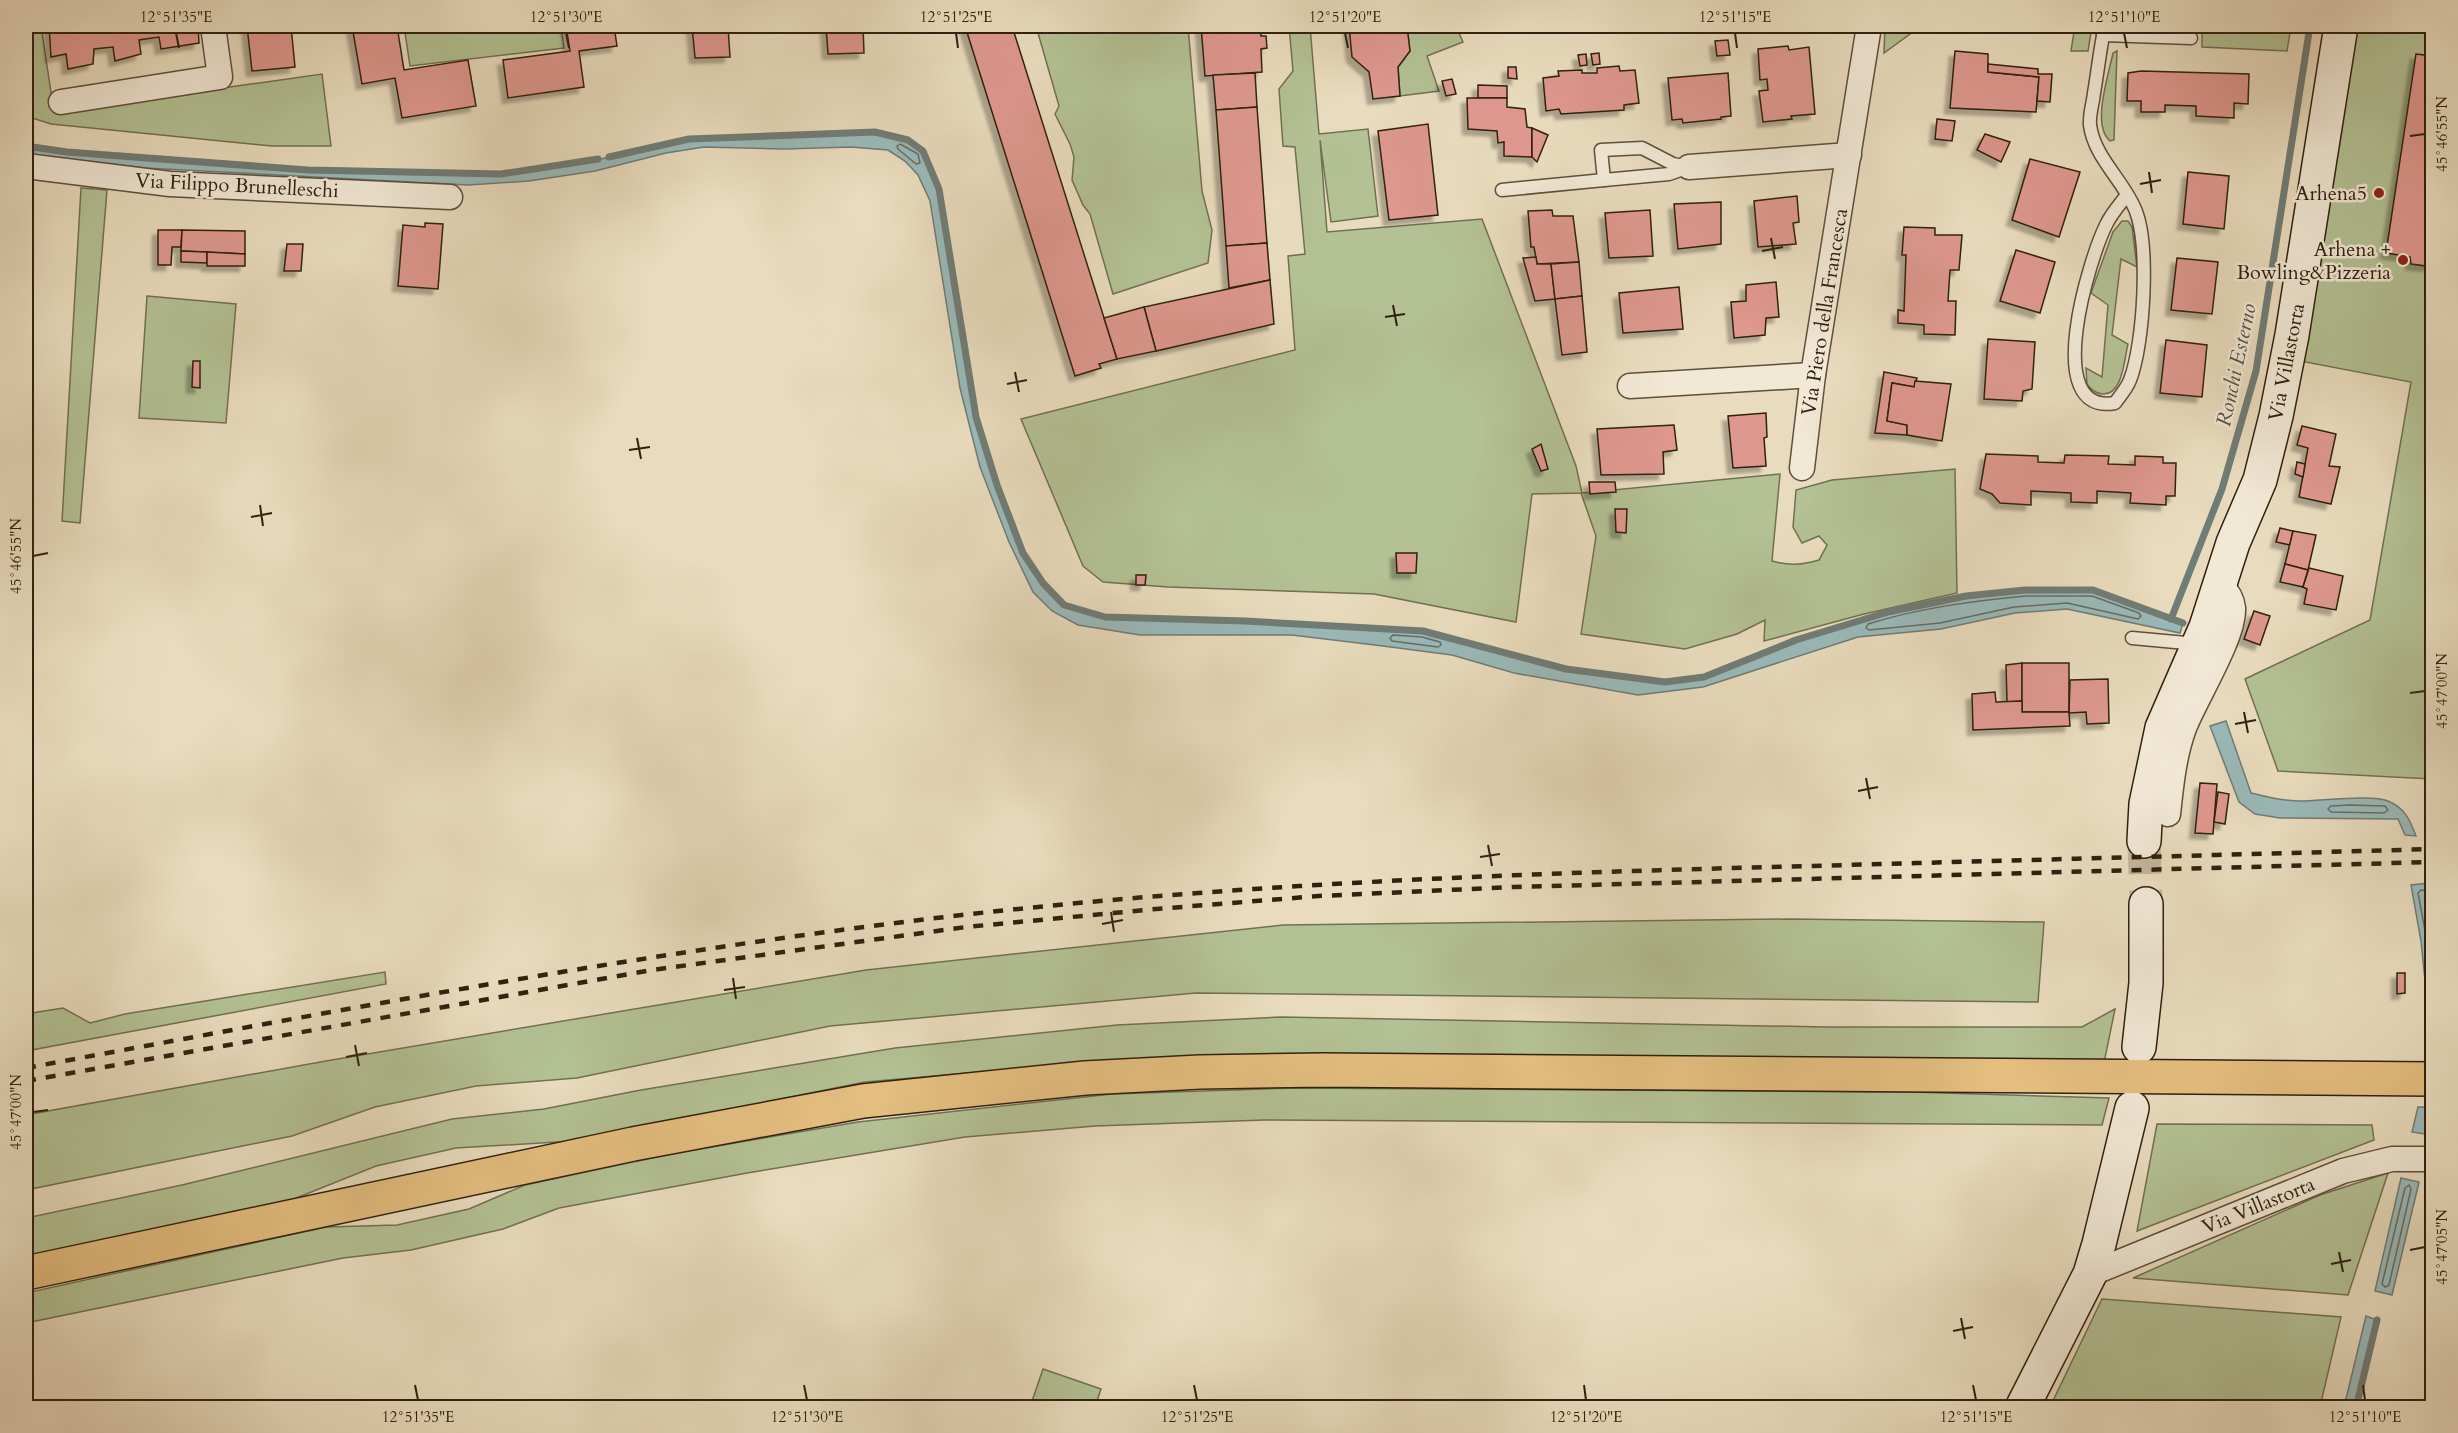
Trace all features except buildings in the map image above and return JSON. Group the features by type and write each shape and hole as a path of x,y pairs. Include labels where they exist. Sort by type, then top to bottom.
{"highway":[{"path":"26,1273 633,1144 852,1103 1085,1078 1200,1072 1335,1070 2433,1079"}],"street":[{"path":"61,102 220,77 213,26"},
{"name":"Via Piero della Francesca","path":"1802,468 1813,375 1869,26"},
{"name":"Via Villastorta","path":"2144,841 2146,804 2162,728 2198,644 2234,543 2260,480 2276,416 2292,335 2341,26"},
{"path":"1689,167 1849,155"},
{"name":"Via Filippo Brunelleschi","path":"26,166 170,184 450,196"},
{"path":"1630,386 1813,375"},
{"path":"2168,814 2173,772 2184,728 2231,627 2233,608 2230,597 2220,584"},
{"path":"2139,1047 2146,982 2146,904"},
{"path":"2022,1407 2090,1274 2132,1108"},
{"name":"Via Villastorta","path":"2090,1274 2333,1175 2392,1158 2433,1159"}],"lane":[{"path":"2127,195 2106,224 2091,261 2074,337 2076,371 2081,391 2094,402 2104,405 2115,403 2130,381 2138,340 2144,287 2143,247 2136,210 2096,143 2090,124 2104,30 2191,38"},
{"path":"1605,180 1601,150 1642,148 1673,164 1689,167"},
{"path":"1502,190 1669,174 1689,167"},
{"path":"2132,638 2198,644"}],"green space":[{"path":"26,26 41,26 54,112 322,74 331,146 272,146 51,124 26,116"},
{"path":"404,26 561,26 564,48 410,66"},
{"path":"1036,26 1188,26 1202,191 1212,230 1208,263 1113,294 1090,214 1083,205 1072,180 1074,157 1055,114 1059,106"},
{"path":"1289,26 1310,26 1319,134 1368,129 1378,216 1331,222 1320,140 1327,232 1482,219 1576,466 1582,493 1780,474 1772,561 1795,564 1819,560 1827,545 1819,536 1802,543 1793,527 1796,490 1832,480 1955,469 1957,593 1864,614 1764,641 1765,620 1737,634 1685,649 1581,634 1596,536 1581,493 1532,494 1516,622 1374,594 1168,587 1103,582 1083,566 1021,419 1295,350 1288,256 1305,254 1295,147 1283,146 1279,89 1293,71"},
{"path":"1407,26 1456,26 1463,42 1427,56 1439,91 1400,96 1398,67 1410,51"},
{"path":"1885,26 1921,26 1884,53"},
{"path":"2075,26 2092,26 2088,51 2071,51"},
{"path":"2202,26 2291,26 2287,51 2202,47"},
{"path":"2351,26 2432,26 2432,779 2278,771 2245,679 2370,620 2411,382 2300,361"},
{"path":"2117,51 2114,140 2110,141 2102,123 2103,99 2113,53"},
{"path":"81,188 107,190 80,523 62,521"},
{"path":"2122,221 2128,221 2132,227 2137,267 2121,259 2112,335 2128,344 2124,367 2118,383 2109,393 2102,394 2093,391 2087,384 2086,368 2102,377 2108,305 2091,293 2113,232"},
{"path":"147,296 236,304 226,423 139,418"},
{"path":"1790,919 2044,922 2038,1002 1196,993 830,1026 577,1078 476,1086 375,1107 292,1136 26,1190 26,1115 326,1061 866,970 1283,925"},
{"path":"385,972 386,984 26,1051 26,1014 63,1008 90,1023 125,1014"},
{"path":"2115,1009 2104,1063 1051,1066 865,1082 574,1141 456,1148 376,1166 284,1203 26,1257 26,1218 182,1185 452,1119 544,1109 641,1090 895,1048 1117,1025 1281,1017 1827,1027 2082,1027"},
{"path":"1293,1088 1911,1092 2109,1098 2102,1125 1264,1120 1095,1126 965,1137 747,1173 559,1208 503,1229 411,1250 343,1258 26,1323 26,1293 326,1227 397,1225 469,1209 525,1185 670,1154 858,1122 1112,1094"},
{"path":"2157,1124 2372,1125 2374,1140 2137,1231"},
{"path":"2388,1173 2348,1295 2133,1278 2320,1195"},
{"path":"2102,1299 2341,1317 2320,1407 2050,1407"},
{"path":"1043,1369 1101,1389 1095,1407 1030,1407"}],"water":[{"path":"875,132 908,140 923,151 939,189 976,417 997,485 1023,553 1043,583 1064,605 1105,617 1245,621 1423,631 1566,669 1665,682 1704,677 1796,640 1888,612 1966,596 2025,590 2093,590 2183,623 2180,633 2067,609 2015,613 1941,629 1858,637 1703,687 1638,695 1514,673 1452,655 1383,646 1292,635 1140,635 1078,625 1052,611 1033,592 1009,542 980,467 960,388 930,201 918,175 905,161 888,150 851,147 785,149 704,147 666,153 595,171 529,181 468,185 145,168 26,154 26,146 67,152 308,170 501,174 601,159 689,139"},
{"path":"2226,721 2251,793 2294,801 2381,799 2394,804 2403,811 2416,836 2405,835 2398,819 2280,818 2255,814 2239,802 2210,726"},
{"path":"2429,883 2432,895 2432,1049 2421,941 2411,885"},
{"path":"2418,1107 2432,1107 2430,1135 2412,1132"},
{"path":"2401,1178 2419,1182 2392,1295 2375,1291"},
{"path":"2366,1316 2377,1320 2356,1407 2344,1407"}],"waterway":[{"name":"Ronchi Esterno","path":"2171,619 2222,489 2256,371 2310,26"},
{"path":"609,157 689,139 875,132 908,140 923,151 939,189 976,417 997,485 1023,553 1043,583 1064,605 1105,617 1245,621 1423,631 1566,669 1665,682 1704,677 1796,640 1888,612 1966,596 2025,590 2093,590 2183,623"},
{"path":"26,146 67,152 308,170 501,174 598,159"},
{"name":"Ronchi Esterno","path":"2356,1408 2377,1320"}],"tunnel":[{"path":"2144,841 2146,904"}],"railway":[{"path":"26,1068 610,964 844,930 1068,904 1280,887 1493,876 2432,849"},
{"path":"26,1081 652,970 966,927 1156,909 1319,896 1514,887 2432,862"}],"place":[{"name":"Arhena5","path":"2379,193"},
{"name":"Arhena + Bowling&Pizzeria","path":"2403,260"}]}
